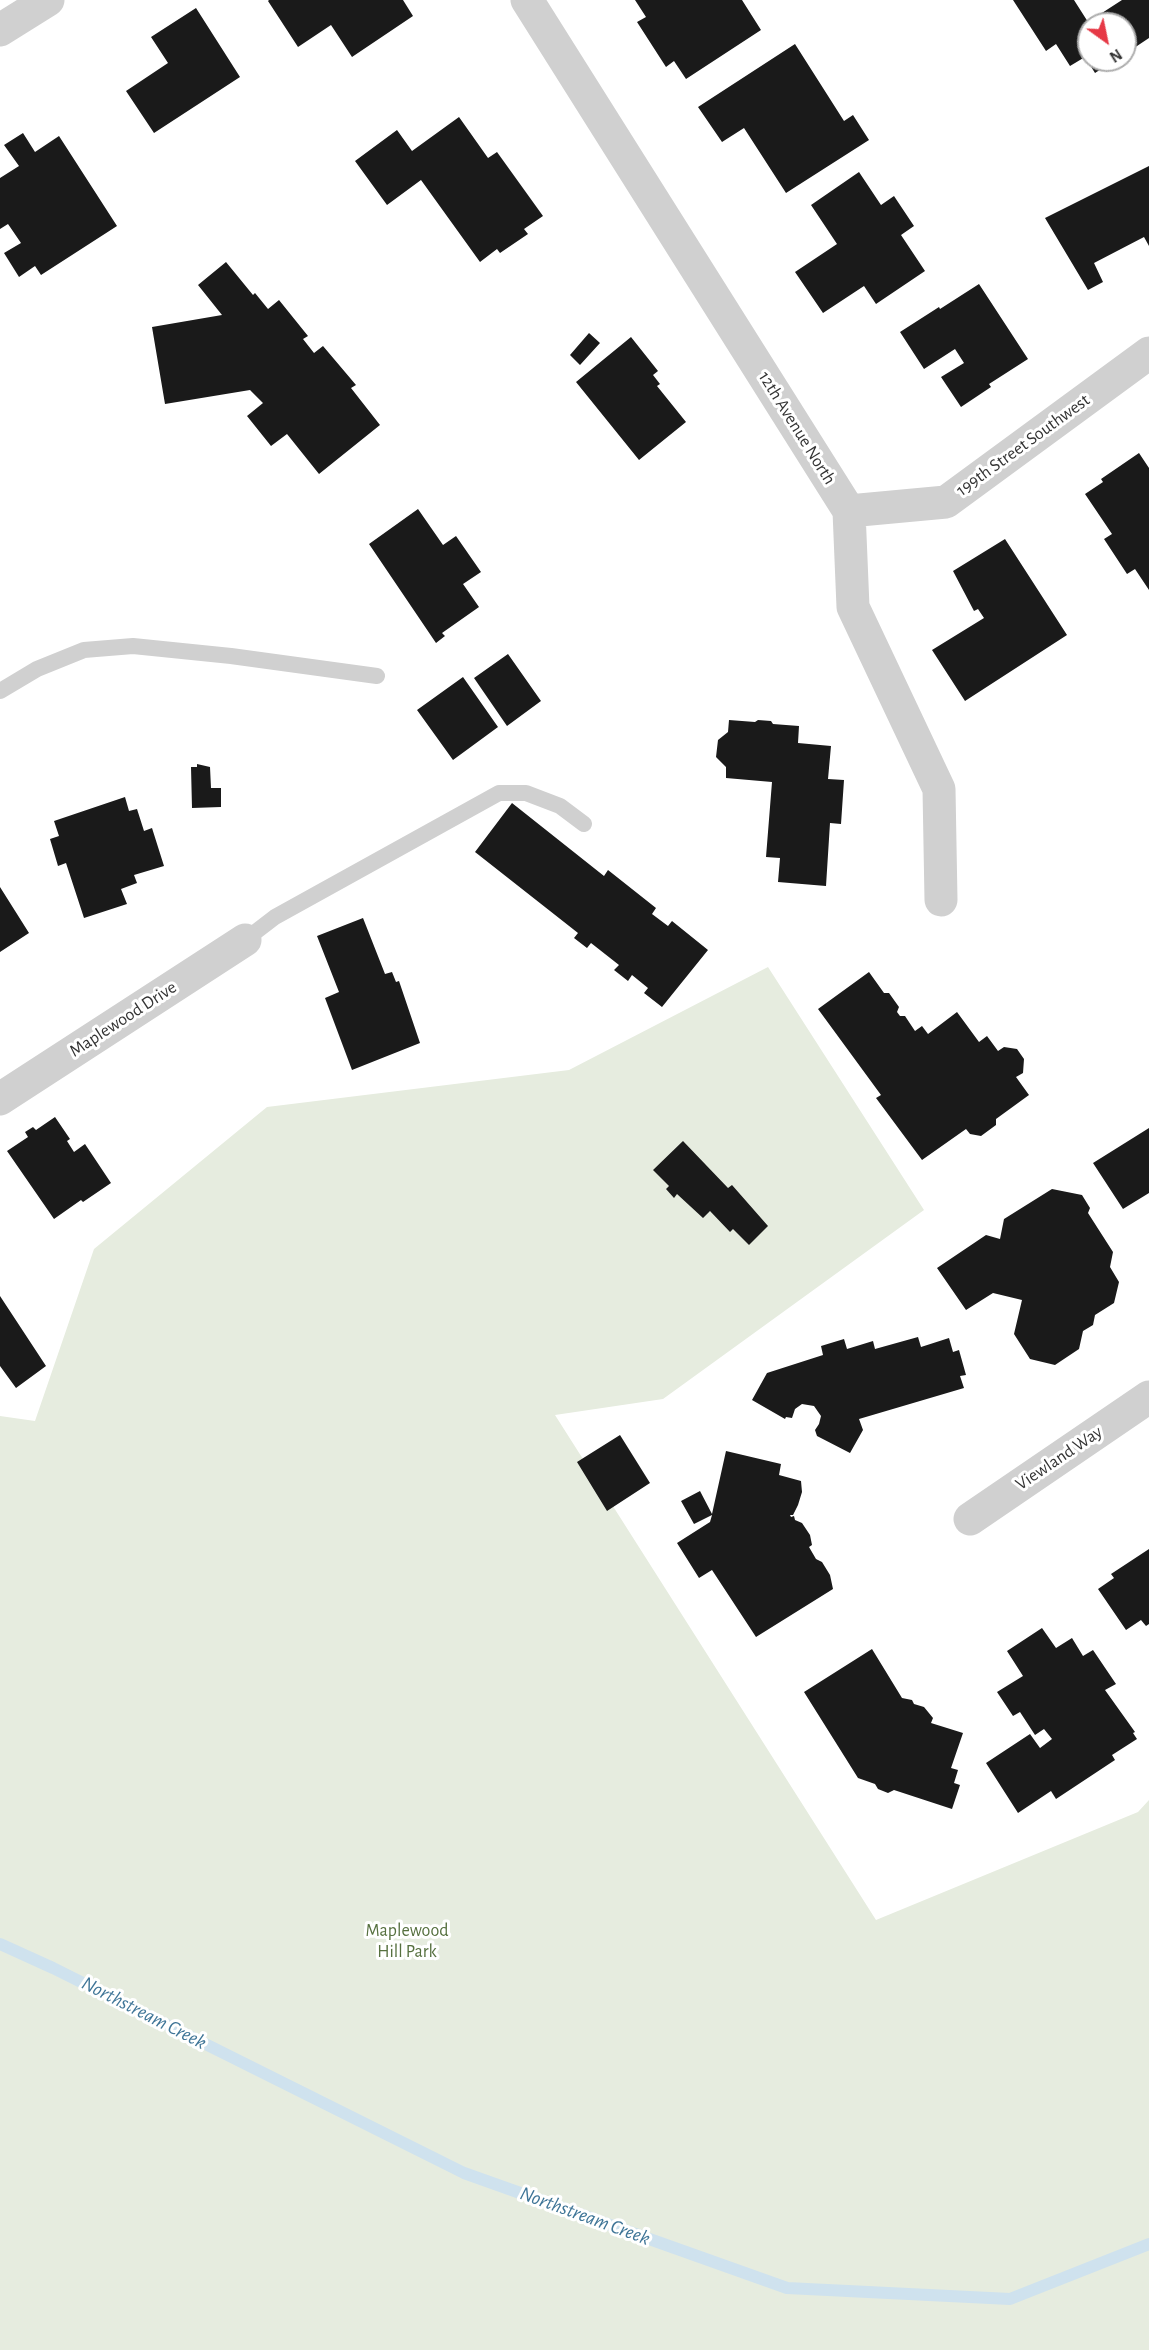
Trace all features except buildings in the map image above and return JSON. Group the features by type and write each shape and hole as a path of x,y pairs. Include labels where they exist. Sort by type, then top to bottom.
{"street":[{"path":"0,30 48,0"},
{"name":"12th Avenue North","path":"527,0 849,511 853,607 939,789 941,900"},
{"name":"199th Street Southwest","path":"849,511 946,502 1148,355"},
{"name":"Maplewood Drive","path":"0,1099 245,940"},
{"name":"Viewland Way","path":"970,1519 1149,1397"}],"lane":[{"path":"0,691 37,669 84,650 133,646 231,656 377,676"},
{"path":"245,940 275,917 499,794 526,793 560,806 584,824"}],"green space":[{"name":"Maplewood Hill Park","path":"768,967 924,1210 663,1399 555,1415 876,1920 1138,1812 1149,1800 1149,2350 0,2350 0,1416 35,1421 94,1249 267,1107 569,1070"}],"waterway":[{"name":"Northstream Creek","path":"0,1944 53,1968 464,2173 787,2288 1010,2299 1149,2244"}]}
